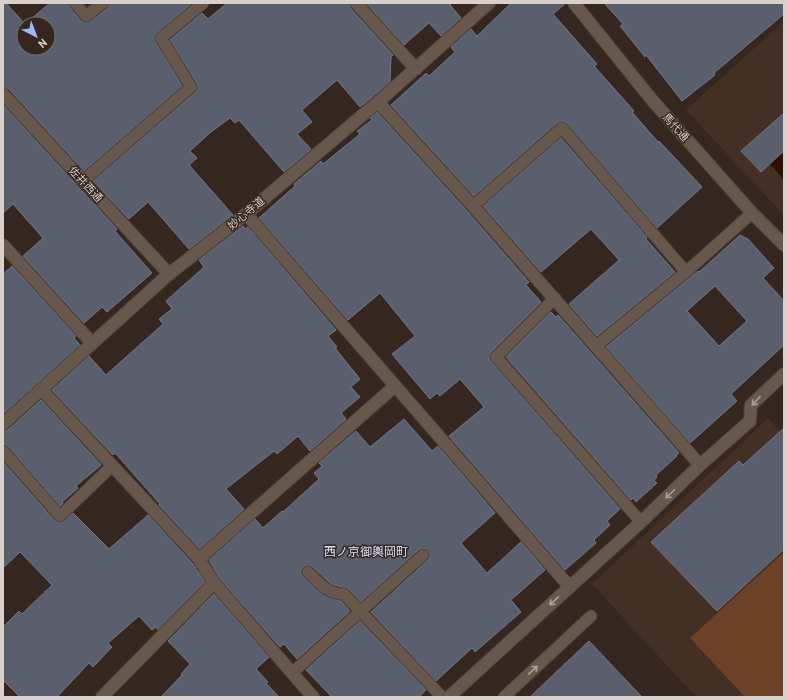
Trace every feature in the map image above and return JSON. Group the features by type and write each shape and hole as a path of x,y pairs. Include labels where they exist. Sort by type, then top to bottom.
{"street":[{"path":"356,3 416,69"},
{"name":"妙心寺道","path":"4,420 41,389 169,274 246,214 378,102 489,3"},
{"name":"馬代通","path":"574,3 652,100 752,213 784,246"},
{"name":"佐井西通","path":"3,94 84,180 169,274"},
{"path":"378,102 474,206 700,465"},
{"path":"246,214 569,586"},
{"path":"3,245 92,343"},
{"path":"449,697 569,586 641,522 700,465 750,421 752,405 783,378"},
{"path":"199,559 395,386"},
{"path":"41,389 199,559 214,583 313,697"},
{"path":"102,697 214,583"}],"lane":[{"path":"75,3 86,16 103,3"},
{"path":"84,180 191,87 161,38 203,3"},
{"path":"474,206 562,128 686,272"},
{"path":"596,346 686,272 752,213"},
{"path":"555,298 496,357 641,522"},
{"path":"3,451 60,516 112,466"},
{"path":"292,673 424,555"},
{"path":"308,572 320,584 335,594 344,594 442,697"},
{"path":"504,697 591,616"}],"shaded area":[{"path":"784,21 784,215 686,110"},
{"path":"784,151 784,180 770,164"},
{"path":"768,418 784,435 784,697 696,697 592,584"},
{"path":"784,552 784,697 745,697 690,638"}],"building":[{"path":"3,3 6,3 18,16 16,16 16,56 56,56 56,16 35,16 50,3 68,3 70,8 81,21 87,23 107,9 110,3 192,3 157,33 154,38 182,86 84,171 9,89 3,87"},
{"path":"227,3 349,3 350,8 393,55 391,57 390,82 360,107 337,80 302,110 312,122 297,134 311,149 284,172 239,120 235,123 230,118 211,132 190,151 197,158 189,165 233,215 189,249 148,202 129,219 93,181 196,92 198,87 197,83 170,40 202,13 208,19"},
{"path":"366,3 452,3 450,5 461,18 441,36 429,23 404,45"},
{"path":"511,3 566,3 553,14 597,64 594,66 634,111 632,112 658,142 659,141 702,187 657,228 565,122 561,121 557,123 474,196 391,105 426,73 429,76 455,52 451,47 471,29 477,36"},
{"path":"604,3 784,3 784,14 714,73 715,75 682,101 646,55 645,57 620,26 623,24"},
{"path":"3,105 117,229 115,231 152,273 107,312 102,307 84,323 23,256 43,238 13,204 3,213"},
{"path":"377,112 529,282 526,285 541,302 491,352 489,359 620,509 607,521 610,525 594,540 596,543 565,570 449,436 484,407 460,379 440,396 437,393 430,399 392,354 415,336 380,293 348,320 259,218 295,186 294,184 321,161 323,164 360,134 357,131 372,120 370,118"},
{"path":"784,113 784,151 761,172 741,151"},
{"path":"561,138 647,237 646,239 675,272 597,336 569,304 619,260 591,229 541,272 483,206"},
{"path":"243,226 245,229 248,227 336,330 328,336 337,347 335,348 360,379 351,387 360,397 341,413 346,419 310,451 298,436 277,454 274,451 226,489 244,509 200,549 159,505 160,504 115,453 113,455 52,390 89,356 106,375 163,324 159,319 172,309 166,301 204,267 199,260"},
{"path":"740,235 748,239 774,268 763,278 784,301 784,345 731,394 737,401 690,443 606,347 698,271 699,272","holes":["715,286 747,321 719,346 687,311"]},
{"path":"12,266 76,336 74,338 80,345 3,414 3,274"},
{"path":"551,312 556,317 558,315 679,453 656,475 657,477 654,480 657,483 636,502 633,498 631,500 506,357"},
{"path":"41,400 101,465 76,486 78,488 62,502 63,503 60,506 8,446 3,444 3,431 8,430"},
{"path":"404,419 432,451 438,446 495,513 461,543 487,573 521,542 545,570 511,600 521,612 475,652 472,648 436,681 371,612 428,560 430,554 426,549 422,548 418,550 361,602 349,589 331,584 310,565 303,567 301,574 315,589 330,598 341,601 350,611 297,659 284,644 280,647 220,579 209,560 255,519 263,528 282,511 283,512 319,479 314,473 322,466 319,463 356,431 370,447"},
{"path":"784,428 784,549 717,611 651,542 739,461 743,465"},
{"path":"3,462 55,521 62,523 73,513 109,549 148,515 193,564 205,582 158,630 156,627 152,630 139,616 108,643 112,647 93,667 89,663 57,697 20,697 3,680 3,627 19,611 22,614 52,585 20,552 3,568"},
{"path":"214,594 269,657 256,669 279,697 161,697 182,675 181,674 190,664 168,641"},
{"path":"360,621 426,690 419,697 332,697 306,670"},
{"path":"589,641 642,697 530,697"}],"district":[{"name":"西ノ京御輿岡町","path":"366,552"}]}
